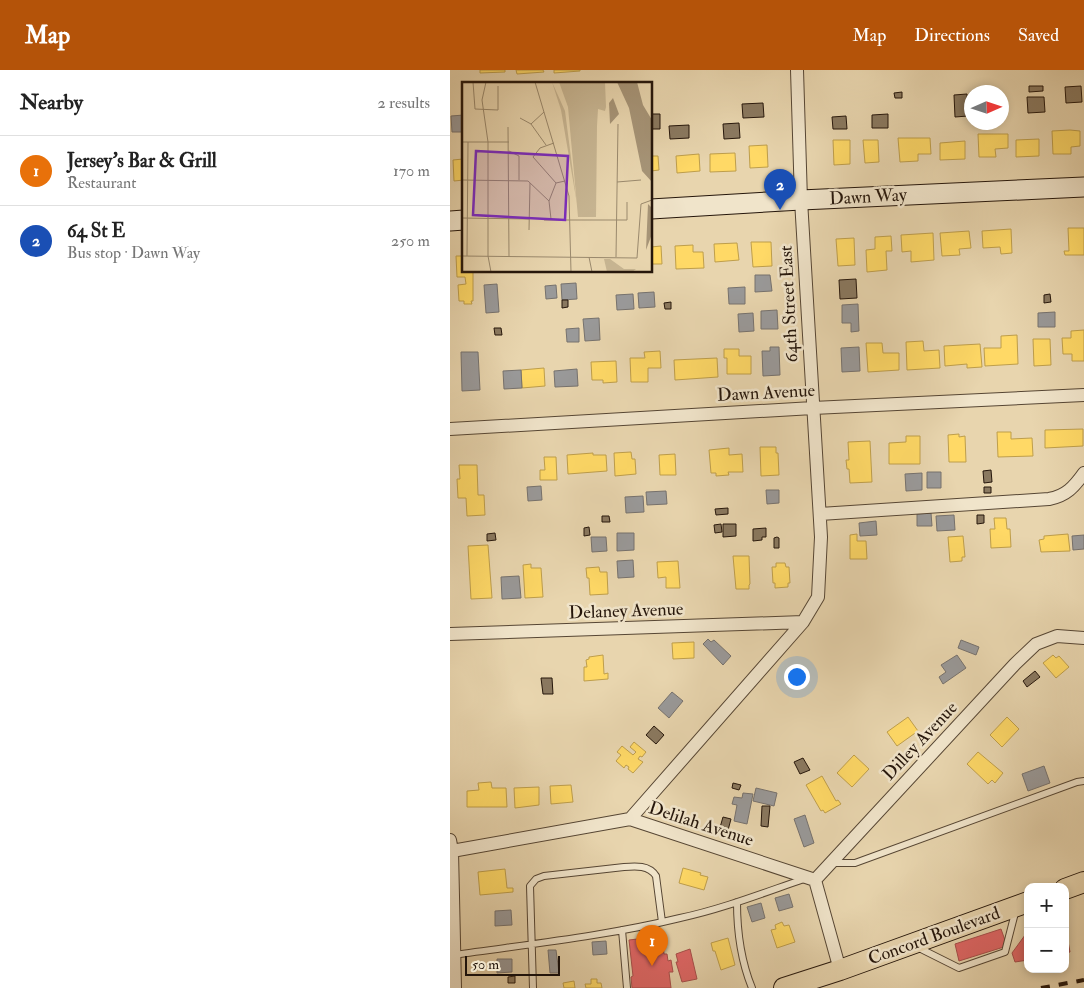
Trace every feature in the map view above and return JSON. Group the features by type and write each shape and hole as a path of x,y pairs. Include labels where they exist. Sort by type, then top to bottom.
{"main road":[{"path":"1069,888 1084,882"},
{"name":"Concord Boulevard","path":"784,988 840,970 1022,904"}],"street":[{"name":"64th Street East","path":"630,819 803,622 818,597 821,537 801,200 797,70"},
{"name":"Dawn Way","path":"652,209 1084,187"},
{"name":"Dawn Avenue","path":"450,428 1084,395"},
{"path":"820,514 1059,497 1068,492 1084,473"},
{"name":"Delaney Avenue","path":"450,634 803,622"},
{"name":"Dilley Avenue","path":"812,878 831,863 1015,664 1036,644 1057,636 1084,638"},
{"name":"Delilah Avenue","path":"451,845 630,819 812,878"},
{"path":"451,845 455,988"},
{"path":"812,878 840,970"}],"lane":[{"path":"831,863 855,863 1084,781"},
{"path":"533,988 530,886 536,879 544,876 636,866 649,868 656,876 662,922"},
{"path":"453,958 662,922 737,902 812,878"},
{"path":"737,902 739,942 752,988"},
{"path":"911,944 959,968 1005,952 1022,904"},
{"path":"622,930 627,988"}],"building: Homes":[{"path":"480,70 505,70 505,72 480,73"},
{"path":"516,70 543,70 544,72 517,74"},
{"path":"554,70 580,70 580,71 554,73"},
{"path":"1052,131 1080,131 1080,146 1071,147 1071,154 1053,154"},
{"path":"978,134 1008,134 1008,148 995,149 996,157 979,157"},
{"path":"898,138 930,138 931,154 918,154 918,161 900,162"},
{"path":"1039,139 1039,156 1016,157 1016,140"},
{"path":"833,140 850,140 850,164 834,165"},
{"path":"863,140 878,140 879,162 865,163"},
{"path":"965,141 965,159 940,160 940,143"},
{"path":"767,145 768,167 750,168 749,146"},
{"path":"735,153 736,171 710,172 710,154"},
{"path":"699,154 700,171 677,173 676,156"},
{"path":"652,156 658,156 659,170 652,171"},
{"path":"462,159 462,180 454,181 453,160"},
{"path":"1068,228 1084,228 1084,255 1065,255 1064,251 1069,251"},
{"path":"1011,229 1012,253 1001,254 1000,247 983,248 982,231"},
{"path":"969,231 971,248 959,249 960,255 942,256 940,233"},
{"path":"933,233 934,260 911,262 911,251 902,252 901,235"},
{"path":"891,236 892,251 886,251 887,270 867,272 866,250 875,249 875,237"},
{"path":"854,238 855,265 838,266 836,239"},
{"path":"751,242 771,242 772,266 753,267"},
{"path":"737,243 739,260 715,262 714,244"},
{"path":"693,245 693,252 703,252 704,268 676,269 675,246"},
{"path":"661,246 662,264 652,264 652,247"},
{"path":"456,256 462,256 462,272 473,272 472,304 464,304 464,301 459,301 458,285 466,284 465,277 457,277"},
{"path":"1084,330 1084,361 1072,361 1072,354 1063,354 1062,338 1071,338 1071,331"},
{"path":"1017,335 1018,364 985,366 984,348 1001,348 1001,336"},
{"path":"1033,339 1050,339 1051,365 1034,366"},
{"path":"923,341 924,351 939,350 940,368 907,370 906,342"},
{"path":"866,343 882,343 883,353 899,353 899,370 868,372"},
{"path":"980,344 982,367 967,368 967,364 945,366 944,346"},
{"path":"724,349 739,349 739,356 751,356 751,374 727,374 727,358 724,358"},
{"path":"660,351 661,368 648,368 648,382 631,382 630,358 645,358 644,352"},
{"path":"717,358 718,377 675,380 674,360"},
{"path":"616,361 617,382 603,383 603,380 592,380 591,362"},
{"path":"544,368 545,386 522,388 521,370"},
{"path":"1083,429 1083,446 1045,448 1045,430"},
{"path":"997,432 1011,432 1011,439 1032,438 1033,456 998,457"},
{"path":"959,434 959,437 965,436 966,462 949,462 948,435"},
{"path":"906,436 920,436 920,464 889,464 889,443 906,442"},
{"path":"870,441 872,482 850,483 846,460 849,460 848,442"},
{"path":"760,447 776,447 779,475 761,476"},
{"path":"729,448 729,455 742,454 743,472 728,472 729,475 716,476 716,473 711,473 709,450"},
{"path":"631,452 632,459 635,459 636,474 615,476 614,453"},
{"path":"593,453 593,455 606,455 607,471 568,474 567,455"},
{"path":"675,454 676,475 660,475 659,455"},
{"path":"544,457 556,457 557,480 540,480 540,470 545,470"},
{"path":"459,465 477,465 478,495 484,495 485,515 467,516 466,498 458,498 457,479 460,479"},
{"path":"994,518 1006,518 1007,529 1010,529 1011,547 991,548 990,529 995,529"},
{"path":"857,534 857,541 866,541 867,559 850,559 850,535"},
{"path":"1068,534 1070,551 1041,552 1039,540 1044,539 1044,536"},
{"path":"963,536 965,557 962,557 962,561 950,562 948,537"},
{"path":"488,545 492,598 471,599 468,546"},
{"path":"733,556 749,556 749,589 736,589"},
{"path":"678,561 680,588 666,588 666,577 658,578 657,562"},
{"path":"776,563 785,563 786,567 789,567 790,583 788,583 788,587 775,588 772,567 776,567"},
{"path":"531,564 531,568 541,568 543,597 525,598 523,565"},
{"path":"599,567 600,572 607,572 608,594 590,595 589,578 587,578 586,568"},
{"path":"694,642 694,658 673,659 672,643"},
{"path":"603,655 604,674 608,673 608,679 584,681 584,667 587,667 586,660 589,657"},
{"path":"1053,655 1056,658 1059,656 1069,667 1056,678 1043,663"},
{"path":"908,717 918,731 897,746 887,732"},
{"path":"1007,717 1019,729 1002,747 990,735"},
{"path":"634,742 646,752 638,759 643,762 633,773 628,769 629,767 626,765 624,768 616,761 621,755 617,752 622,746 633,755 636,752 630,747"},
{"path":"978,752 1003,773 995,783 992,780 988,784 967,764"},
{"path":"854,755 869,769 852,787 837,773"},
{"path":"822,776 836,801 838,800 841,804 825,813 823,810 821,811 806,785"},
{"path":"491,782 492,788 506,788 507,807 467,807 467,791 479,790 478,783"},
{"path":"571,785 573,802 551,804 550,786"},
{"path":"539,787 539,805 515,808 514,788"},
{"path":"683,868 708,877 704,890 679,883"},
{"path":"505,869 507,888 513,888 513,892 480,895 478,872"},
{"path":"782,922 784,926 789,925 795,942 777,948 771,930 776,929 775,925"},
{"path":"728,938 735,965 721,970 711,943"},
{"path":"591,979 597,979 597,983 601,983 602,988 586,988 585,984 591,984"},
{"path":"574,981 575,988 564,988 563,983"}],"building: Shops":[{"path":"1001,929 1007,946 959,961 955,944"},
{"path":"662,936 664,954 667,954 668,961 671,960 673,972 669,972 671,988 632,988 631,977 633,976 629,940"},
{"path":"1024,936 1024,961 1015,962 1012,953"},
{"path":"690,949 697,979 682,982 676,962 678,962 676,954"}],"building: Industry":[{"path":"462,115 462,132 452,132 451,116"},
{"path":"755,275 770,275 772,291 755,292"},
{"path":"576,283 577,299 562,300 561,284"},
{"path":"497,284 499,312 486,313 484,285"},
{"path":"556,285 557,298 546,299 545,286"},
{"path":"745,287 745,304 729,304 728,288"},
{"path":"654,292 655,307 639,308 638,293"},
{"path":"633,294 634,309 617,310 616,295"},
{"path":"858,304 859,331 851,332 851,323 842,323 842,305"},
{"path":"777,310 778,329 761,329 761,311"},
{"path":"1055,312 1055,327 1038,327 1038,313"},
{"path":"753,313 754,331 739,332 738,314"},
{"path":"599,318 600,340 585,341 583,319"},
{"path":"579,328 579,342 567,342 566,329"},
{"path":"770,347 779,347 780,375 763,376 762,351 770,351"},
{"path":"859,347 860,371 842,372 841,348"},
{"path":"461,352 478,352 480,390 462,391"},
{"path":"577,369 578,386 555,387 554,371"},
{"path":"521,370 522,388 504,389 503,371"},
{"path":"927,472 941,472 941,488 927,488"},
{"path":"922,473 922,490 906,491 905,474"},
{"path":"541,486 542,500 528,501 527,487"},
{"path":"766,490 779,490 779,503 767,504"},
{"path":"666,491 667,504 647,505 646,492"},
{"path":"643,496 644,512 626,513 625,497"},
{"path":"931,513 932,526 917,526 917,514"},
{"path":"954,515 955,530 937,531 936,516"},
{"path":"876,521 877,535 860,536 859,523"},
{"path":"617,533 634,533 634,550 617,551"},
{"path":"1084,535 1084,549 1073,550 1072,536"},
{"path":"591,537 606,537 607,551 592,552"},
{"path":"633,560 634,577 618,578 617,561"},
{"path":"519,576 521,598 502,599 501,577"},
{"path":"708,639 711,642 714,640 731,656 723,665 703,644"},
{"path":"961,640 979,647 976,655 958,648"},
{"path":"957,655 966,668 943,684 939,677 946,672 941,665"},
{"path":"672,692 683,701 669,718 658,708"},
{"path":"1044,766 1050,783 1028,791 1022,774"},
{"path":"756,788 777,793 774,806 753,801"},
{"path":"743,793 753,794 747,824 734,821 737,805 732,804 734,797 742,798"},
{"path":"805,815 814,843 804,847 794,819"},
{"path":"789,894 793,907 779,911 775,898"},
{"path":"761,903 765,918 752,922 747,907"},
{"path":"511,910 512,925 495,926 495,911"},
{"path":"606,941 607,954 593,955 592,942"},
{"path":"548,950 556,950 559,973 550,973"},
{"path":"497,959 512,959 512,972 497,973"}],"building: Other":[{"path":"1029,86 1043,86 1043,91 1029,92"},
{"path":"1081,86 1082,102 1066,103 1065,87"},
{"path":"902,92 902,98 895,98 894,93"},
{"path":"964,94 964,116 955,117 954,95"},
{"path":"1027,97 1044,97 1045,112 1028,113"},
{"path":"763,103 764,117 743,118 742,104"},
{"path":"652,114 660,114 660,129 652,129"},
{"path":"888,114 888,128 872,128 872,115"},
{"path":"846,116 847,129 833,129 832,117"},
{"path":"739,123 740,138 724,139 723,124"},
{"path":"689,125 689,138 670,139 669,126"},
{"path":"856,279 857,298 840,299 839,280"},
{"path":"1050,294 1051,302 1044,303 1044,295"},
{"path":"562,300 568,300 568,307 562,308"},
{"path":"671,302 671,309 665,309 664,303"},
{"path":"494,328 501,328 502,335 495,335"},
{"path":"991,470 992,482 984,483 983,471"},
{"path":"984,487 991,487 991,493 984,493"},
{"path":"728,508 728,514 716,515 715,509"},
{"path":"977,515 984,515 984,523 977,524"},
{"path":"602,516 609,516 610,522 602,522"},
{"path":"721,524 722,532 715,533 714,525"},
{"path":"723,524 736,524 736,536 723,537"},
{"path":"589,527 590,535 584,536 584,528"},
{"path":"766,528 766,537 762,537 762,540 753,541 753,529"},
{"path":"495,533 496,540 487,541 487,534"},
{"path":"774,538 779,538 779,548 774,548"},
{"path":"1035,671 1040,677 1027,687 1023,681"},
{"path":"541,678 552,678 553,694 543,694"},
{"path":"654,726 664,735 656,744 646,735"},
{"path":"803,758 810,770 800,774 794,762"},
{"path":"733,783 741,785 739,790 732,788"},
{"path":"762,806 770,806 768,827 761,826"},
{"path":"723,817 731,819 727,834 719,831"},
{"path":"515,976 515,983 508,983 508,977"}],"railway":[{"path":"1041,988 1084,980"}],"place":[{"name":"64 St E","path":"780,210"},
{"name":"Jersey's Bar & Grill","path":"652,966"}]}
